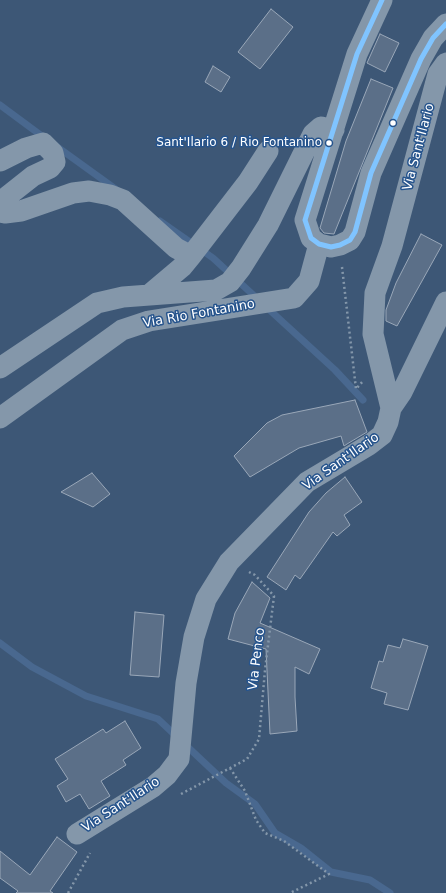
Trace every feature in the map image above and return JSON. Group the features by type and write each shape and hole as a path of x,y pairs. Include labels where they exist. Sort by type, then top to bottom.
{"street":[{"path":"319,244 311,238 305,220 357,54 382,0"},
{"name":"Via Sant'Ilario","path":"319,244 331,247 340,245 350,240 355,232 371,173 421,59 433,38 446,24"},
{"name":"Via Sant'Ilario","path":"76,834 153,787 167,775 179,758 186,684 194,637 206,599 229,562 307,482 382,435 388,422 391,408 373,334 375,293 392,246 438,74 446,63"},
{"path":"0,368 97,303 123,297 150,294 216,290 230,282 241,268 268,225 313,134 321,128 334,130"},
{"path":"0,161 26,148 43,143 53,153 55,162 50,168 33,176 0,202"},
{"path":"150,294 182,267 192,256 239,194 268,151"},
{"path":"0,212 5,213 21,211 74,193 89,191 110,195 124,200 176,248 192,256"},
{"name":"Via Rio Fontanino","path":"0,418 122,330 149,321 294,298 309,281 319,244"},
{"path":"391,408 402,392 446,302"}],"path":[{"name":"Via Penco","path":"229,562 256,575 274,596 258,739 247,759 230,768 245,791 256,820 265,833 284,841 328,874 290,893"}],"building":[{"path":"271,9 293,27 260,69 238,52"},
{"path":"380,34 399,43 385,72 367,63"},
{"path":"213,66 230,77 221,92 205,82"},
{"path":"371,79 393,88 334,234 324,233 320,228 346,141"},
{"path":"421,234 442,245 397,326 386,321 386,310 396,283"},
{"path":"355,400 367,432 344,446 341,436 299,448 250,477 234,456 267,423 282,415"},
{"path":"92,473 110,494 93,507 61,492"},
{"path":"345,477 362,502 344,515 350,525 337,536 333,532 300,579 295,575 286,590 267,577 309,512 326,493"},
{"path":"252,582 270,598 260,623 320,649 309,674 295,667 297,731 270,734 266,649 228,639 235,613"},
{"path":"135,612 164,615 159,677 130,675"},
{"path":"403,639 428,646 408,710 384,704 387,693 371,688 379,661 383,662 388,645 400,648"},
{"path":"125,721 141,748 123,760 126,765 101,781 110,796 89,809 80,794 66,802 57,786 68,779 55,759 103,729 106,733"},
{"path":"57,837 77,852 50,891 53,893 16,893 18,891 0,878 0,851 30,875"}],"waterway":[{"path":"0,105 46,139"},
{"path":"56,146 117,190"},
{"path":"160,221 213,258 335,370 363,400"},
{"path":"0,643 32,667 86,696 158,719 226,783 255,804 275,833 301,848 331,872 370,880 390,893"}],"transit line":[{"path":"382,0 357,54 305,220 311,238 319,244 331,247 340,245 350,240 355,232 371,173 421,59 433,38 446,24"}],"place":[{"name":"Sant'Ilario 6 / Rio Fontanino","path":"329,143"}]}
